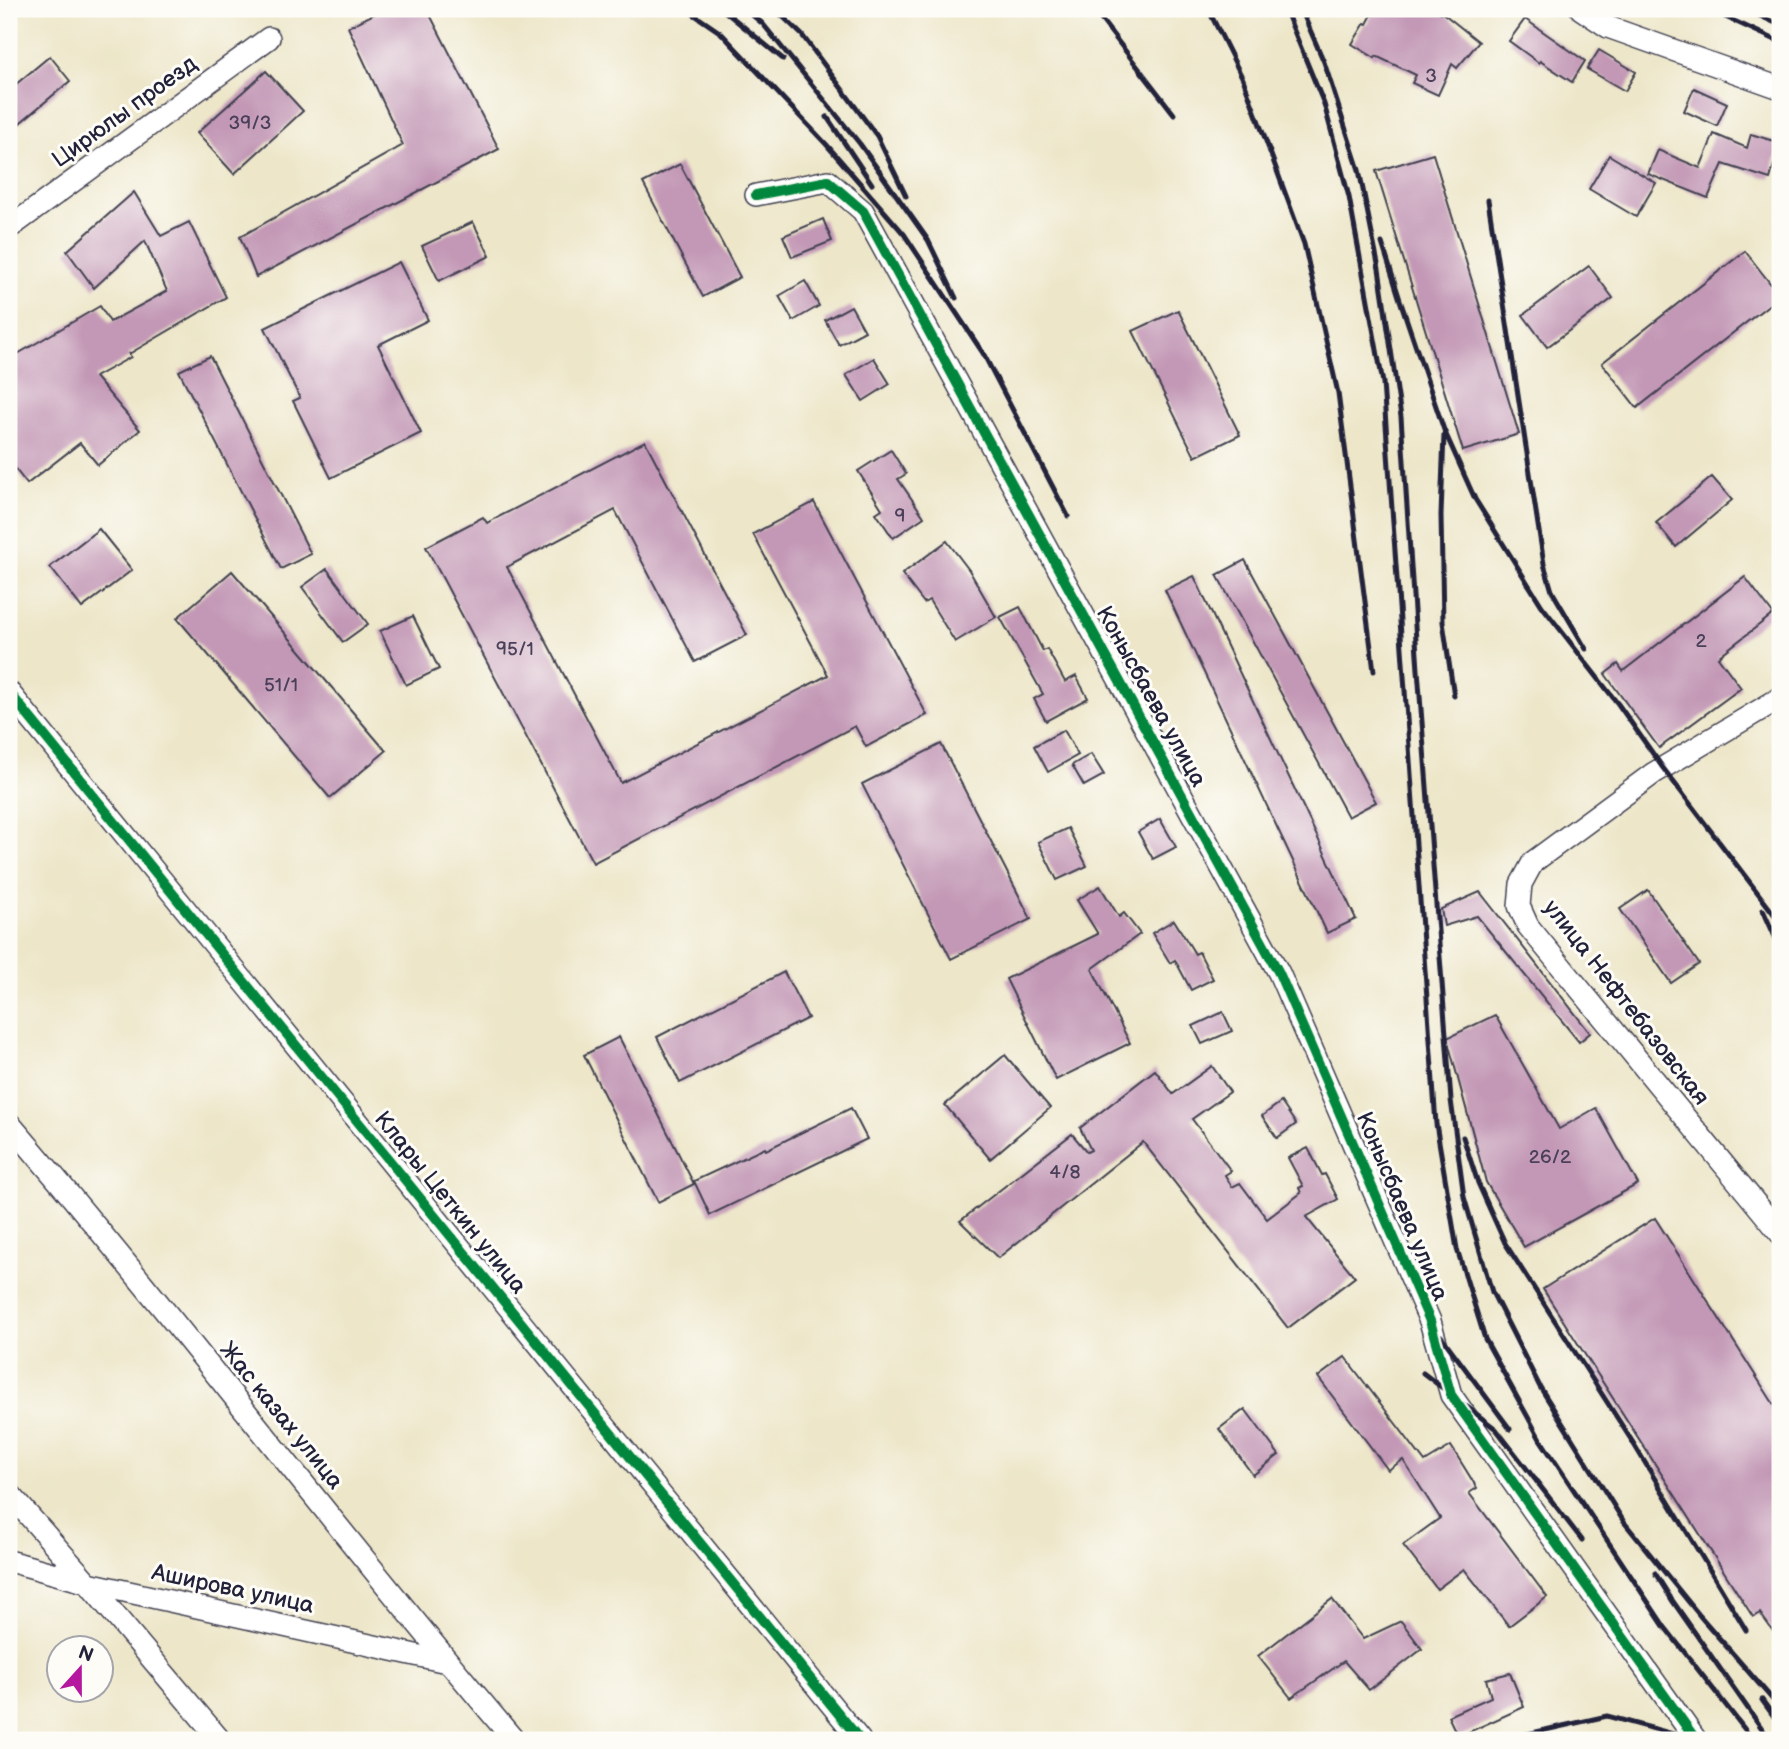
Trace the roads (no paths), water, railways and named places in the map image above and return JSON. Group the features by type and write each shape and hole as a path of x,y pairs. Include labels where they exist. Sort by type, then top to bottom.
{"street":[{"path":"1581,9 1608,27 1780,88"},
{"name":"Цирюлы проезд","path":"9,228 269,38"},
{"name":"Конысбаева улица","path":"756,195 828,181 863,211 1279,973 1430,1321 1451,1395 1696,1740"},
{"name":"Клары Цеткин улица","path":"9,692 860,1740"},
{"name":"улица Нефтебазовская","path":"1780,698 1654,773 1533,862 1521,884 1519,906 1528,926 1780,1233"},
{"name":"Жас казах улица","path":"9,1123 93,1221 447,1662 514,1740"},
{"path":"9,1493 220,1740"},
{"name":"Аширова улица","path":"9,1561 88,1583 447,1662"}],"railway":[{"path":"686,9 721,33 826,144 904,234 983,353 1068,516"},
{"path":"722,9 783,59"},
{"path":"745,9 763,24 860,144 928,240 956,298"},
{"path":"775,9 802,35 877,136 906,196"},
{"path":"1093,9 1174,114"},
{"path":"1208,9 1243,79 1304,244 1338,393 1374,671"},
{"path":"1285,9 1324,104 1349,197 1383,383 1436,1124 1457,1249 1485,1339 1540,1439 1664,1626 1753,1740"},
{"path":"1301,9 1324,62 1359,170 1379,269 1401,417 1451,1100 1464,1197 1492,1292 1540,1387 1624,1522 1700,1616 1780,1708"},
{"path":"1708,9 1780,42"},
{"path":"1745,9 1780,25"},
{"path":"827,117 872,184"},
{"path":"1488,200 1544,564 1552,591 1586,649"},
{"path":"1382,243 1444,430 1475,499 1542,606 1780,922"},
{"path":"1444,434 1441,515 1443,622 1454,696"},
{"path":"1763,910 1780,948"},
{"path":"1463,1137 1478,1183 1505,1243 1632,1441 1746,1630"},
{"path":"1441,1336 1510,1429"},
{"path":"1423,1373 1496,1429 1582,1540"},
{"path":"1655,1573 1770,1740"},
{"path":"1762,1700 1780,1725"},
{"path":"1501,1740 1607,1716 1673,1734 1683,1740"}]}
